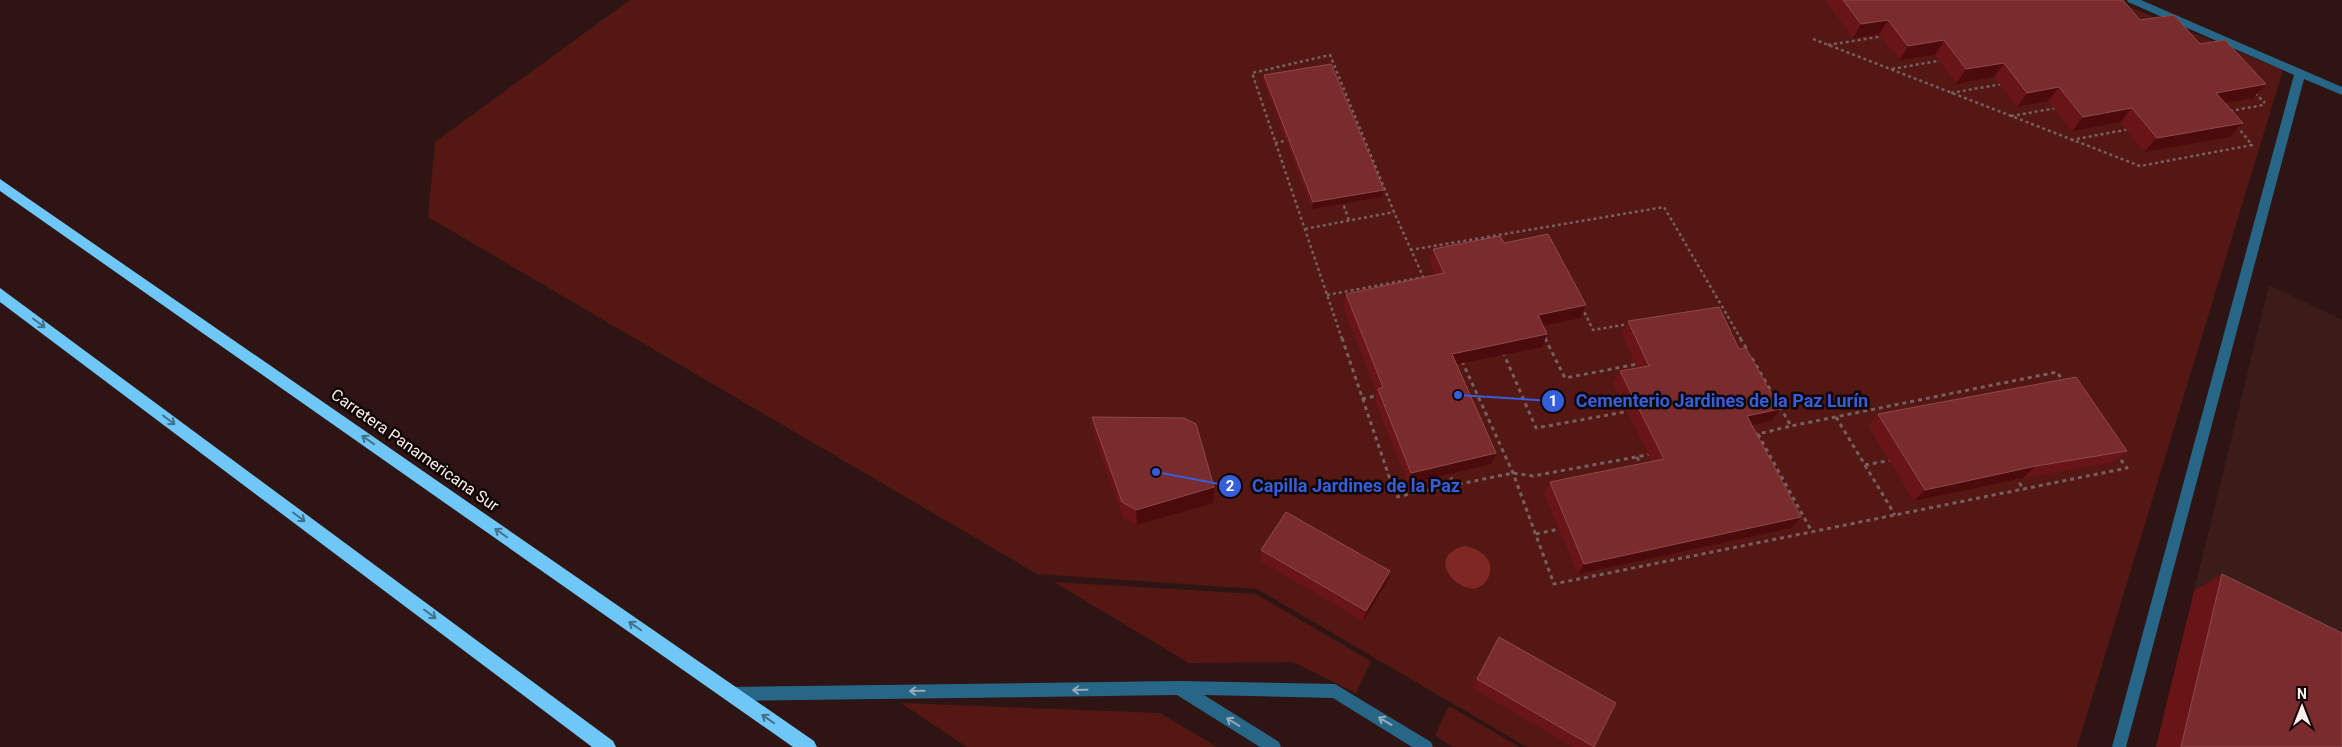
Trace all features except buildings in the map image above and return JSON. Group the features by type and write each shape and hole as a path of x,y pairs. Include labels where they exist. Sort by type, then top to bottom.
{"highway":[{"name":"Carretera Panamericana Sur","path":"0,184 808,747"},
{"path":"0,294 607,747"}],"street":[{"path":"2132,0 2342,91"},
{"path":"2119,747 2300,74"},
{"path":"1179,688 1274,747"},
{"path":"732,694 1179,688 1335,691 1426,747"}],"path":[{"path":"1828,44 1884,36"},
{"path":"1813,39 2140,166 2252,145 2226,112 2267,105 2254,91"},
{"path":"1427,286 1394,212 1330,55 1252,73 1396,497 1513,473 1533,476 1655,454"},
{"path":"1892,69 1951,59"},
{"path":"1294,63 1297,72"},
{"path":"1951,93 2007,83"},
{"path":"2011,116 2059,108"},
{"path":"1351,129 1359,127"},
{"path":"2071,140 2138,128"},
{"path":"1275,142 1293,140"},
{"path":"1340,195 1349,221"},
{"path":"1410,250 1664,207 1791,426"},
{"path":"1305,229 1394,212"},
{"path":"1543,228 1547,236"},
{"path":"1327,295 1423,277"},
{"path":"1375,286 1379,296"},
{"path":"1581,304 1593,330 1631,324"},
{"path":"1714,311 1724,310"},
{"path":"1543,334 1565,378 1640,364"},
{"path":"1735,347 1745,345"},
{"path":"1502,349 1536,428 1632,410"},
{"path":"1458,353 1513,473 1554,584 2127,468 2116,453"},
{"path":"1748,436 2057,372 2067,386"},
{"path":"1461,380 1470,378"},
{"path":"1758,387 1768,385"},
{"path":"1961,391 1966,400"},
{"path":"1362,399 1380,395"},
{"path":"1836,417 1895,515"},
{"path":"1758,434 1812,532"},
{"path":"1637,457 1645,474"},
{"path":"1865,466 1894,460"},
{"path":"1448,468 1454,486"},
{"path":"2013,474 2024,490"},
{"path":"1774,481 1783,479"},
{"path":"1536,534 1565,527"},
{"path":"1682,549 1686,558"}],"shaded area":[{"path":"630,0 2113,0 2283,70 2077,747 1527,747 1257,589 1037,574 428,217 435,142"},
{"path":"2269,285 2342,320 2342,747 2156,747"},
{"path":"1464,546 1482,553 1489,562 1490,573 1487,580 1479,587 1470,588 1460,585 1452,578 1447,569 1446,560 1451,552"},
{"path":"1054,582 1256,594 1371,661 1356,693 1293,662 1189,663"},
{"path":"901,703 1160,713 1217,747 967,747"},
{"path":"1449,706 1520,747 1453,747 1435,735"}],"place":[{"name":"Cementerio Jardines de la Paz Lurín","path":"1458,395"},
{"name":"Capilla Jardines de la Paz","path":"1156,472"}]}
